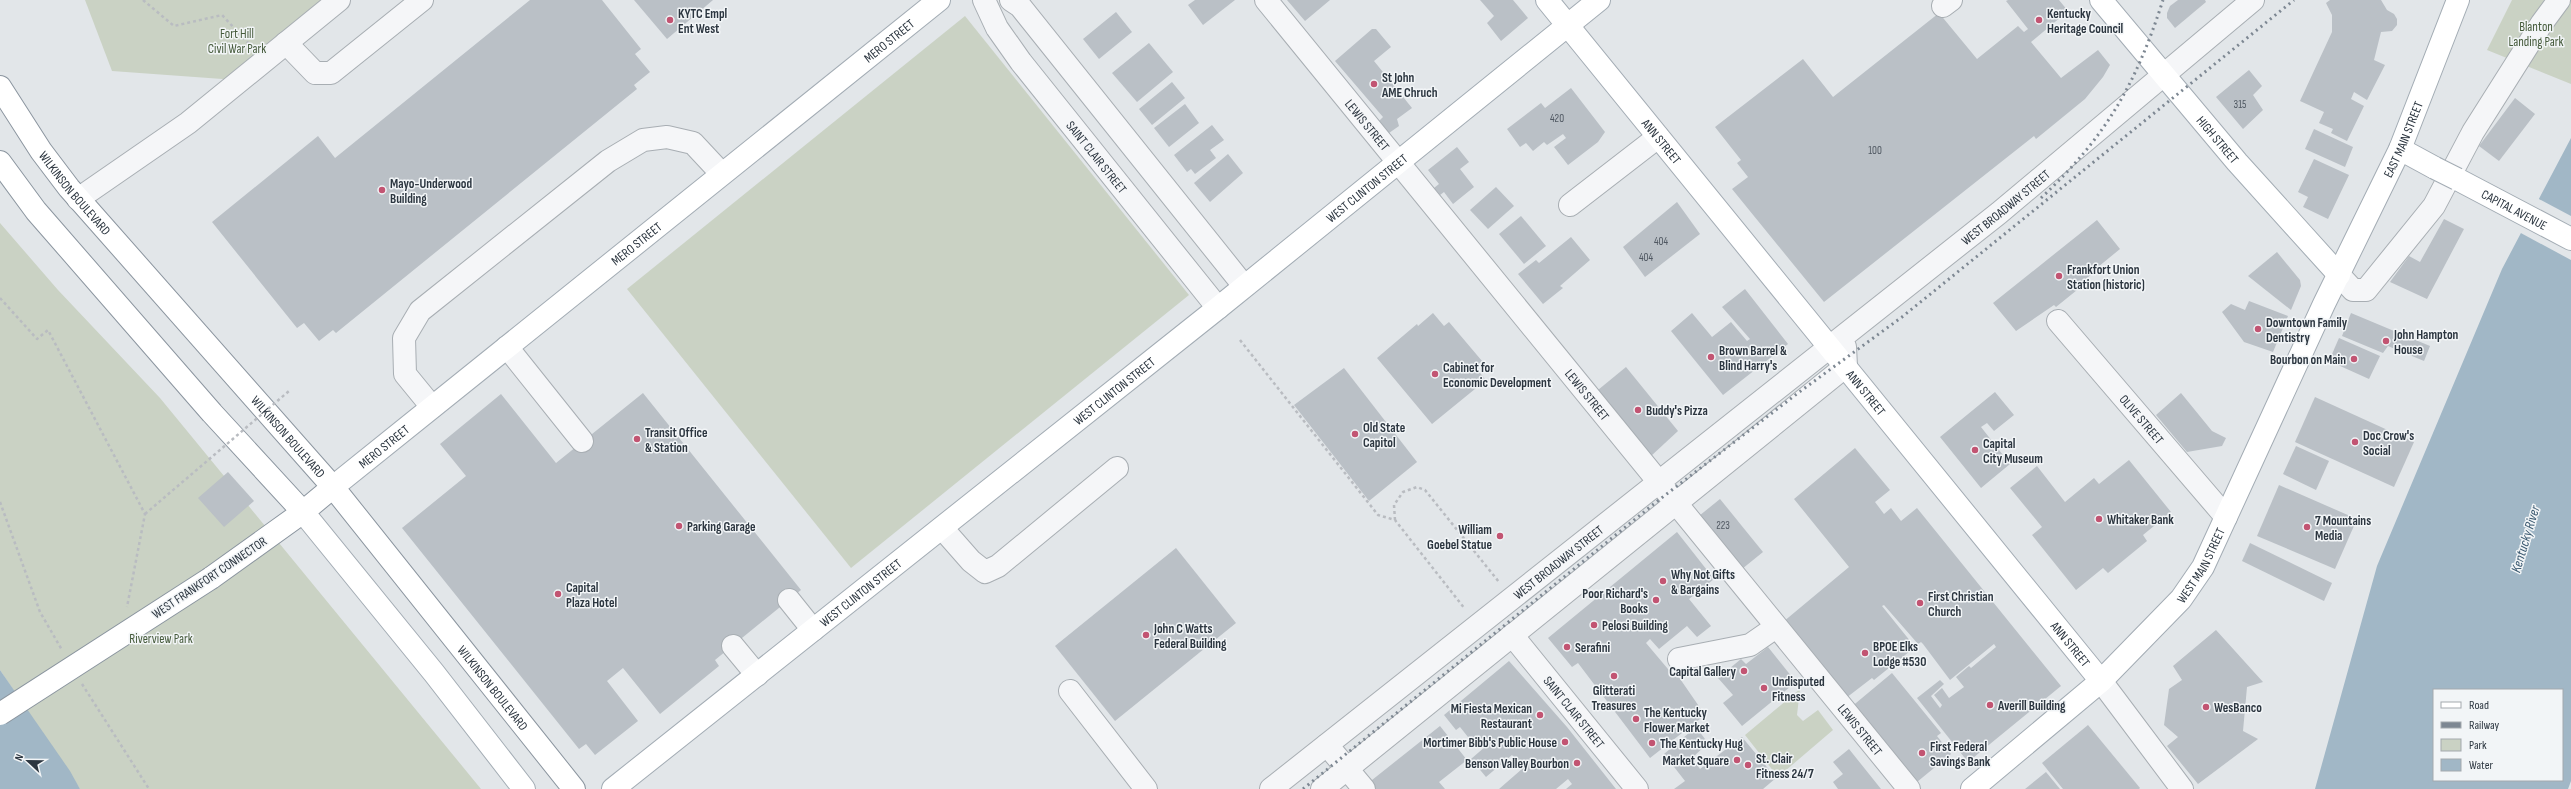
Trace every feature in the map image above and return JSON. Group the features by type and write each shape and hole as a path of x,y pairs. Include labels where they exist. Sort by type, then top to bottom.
{"main road":[{"name":"MERO STREET","path":"333,487 508,347 721,173 939,0"},
{"name":"ANN STREET","path":"1547,0 1658,137 1837,341 1846,366 2101,681"},
{"name":"WEST CLINTON STREET","path":"620,784 1218,308 1599,0"},
{"name":"HIGH STREET","path":"2101,0 2278,210 2339,275"},
{"name":"EAST MAIN STREET","path":"2339,275 2400,149 2458,0"},
{"name":"WILKINSON BOULEVARD","path":"0,87 42,151 78,199 333,487 574,789"},
{"name":"CAPITAL AVENUE","path":"2400,149 2571,239"},
{"path":"0,162 36,211 212,413 303,512 434,673 524,789"},
{"name":"WEST MAIN STREET","path":"1972,789 2101,681 2181,599 2203,567 2339,275"},
{"name":"WEST FRANKFORT CONNECTOR","path":"0,714 211,578 303,512 333,487"}],"street":[{"path":"78,199 188,123 339,0"},
{"path":"286,43 316,73 331,73 422,0"},
{"name":"SAINT CLAIR STREET","path":"984,0 997,28 1021,62 1218,308"},
{"path":"1011,0 1020,6 1244,286"},
{"name":"LEWIS STREET","path":"1266,0 1908,789"},
{"name":"WEST BROADWAY STREET","path":"1272,789 1999,213 2253,0"},
{"path":"2339,275 2353,290 2366,290 2373,282 2391,256 2434,206 2473,132 2542,23 2560,0"},
{"path":"432,407 405,374 404,338 420,311 608,161 643,140 667,137 693,143 721,173"},
{"path":"1570,205 1658,137"},
{"name":"OLIVE STREET","path":"2058,320 2226,517"},
{"path":"508,347 582,441"},
{"path":"1322,789 1846,366"},
{"path":"942,528 971,561 984,572 998,566 1117,468"},
{"path":"789,600 813,630"},
{"path":"1679,659 1750,645 1776,626"},
{"name":"SAINT CLAIR STREET","path":"1512,635 1637,789"},
{"path":"733,646 757,675"},
{"name":"ANN STREET","path":"2101,681 2182,789"},
{"path":"1070,691 1146,789"},
{"path":"1327,745 1348,768 1364,789"}],"path":[{"path":"143,0 174,26 222,15 251,46"},
{"path":"0,298 38,339 48,330 145,514"},
{"path":"1240,340 1378,515 1395,520"},
{"path":"126,610 145,514 289,392"},
{"path":"1469,614 1395,520 1394,505 1403,492 1417,487 1425,490 1502,586"}],"green space":[{"name":"Fort Hill Civil War Park","path":"85,0 347,0 250,81 112,71"},
{"name":"Blanton Landing Park","path":"2512,0 2571,0 2571,84 2487,50"},
{"path":"965,16 1189,295 851,568 627,289"},
{"name":"Riverview Park","path":"0,223 58,290 160,398 481,789 80,789 0,670"},
{"path":"1800,689 1797,715 1803,721 1818,710 1833,730 1778,777 1745,735"}],"water":[{"name":"Kentucky River","path":"2571,138 2571,781 2568,789 2315,789 2377,566 2502,269"},
{"path":"0,670 70,771 80,789 0,789"}],"pier":[{"path":"2537,198 2571,216 2571,260 2519,232"}],"building":[{"name":"Mayo-Underwood Building","path":"530,0 602,0 641,49 635,54 650,72 634,85 637,89 336,333 333,330 319,341 304,323 297,328 212,222 318,136 335,158"},
{"name":"KYTC Empl Ent West","path":"634,0 713,0 667,39"},
{"path":"1195,0 1235,0 1203,25 1188,5"},
{"path":"1287,0 1330,0 1305,21"},
{"path":"1480,0 1513,0 1528,18 1501,41 1487,23 1494,16"},
{"path":"2059,0 2068,11 2031,42 2061,78 2098,50 2110,65 2103,77 2085,99 2036,139 2034,136 1824,302 1732,189 1748,177 1737,163 1741,160 1715,127 1803,59 1833,97 1939,13 1977,59 2018,26 2024,32 2028,29 2006,1"},
{"path":"2178,0 2205,0 2206,2 2175,28 2167,18 2167,13 2170,6"},
{"path":"2330,0 2381,0 2387,10 2394,14 2397,19 2397,25 2392,31 2381,32 2374,60 2385,65 2367,100 2354,92 2351,99 2364,106 2347,141 2331,133 2333,129 2319,123 2324,112 2300,101 2332,32 2332,15 2326,3"},
{"path":"1116,12 1132,32 1099,59 1083,39"},
{"name":"St John AME Chruch","path":"1372,29 1376,29 1391,47 1374,61 1412,108 1397,119 1399,126 1389,133 1379,121 1383,117 1335,61"},
{"path":"1149,43 1173,72 1137,102 1112,73"},
{"path":"2249,70 2262,86 2253,95 2263,110 2243,129 2216,97"},
{"path":"1172,82 1185,98 1152,125 1139,109"},
{"path":"1571,88 1605,132 1598,142 1568,165 1554,147 1566,138 1563,134 1547,145 1544,142 1533,151 1526,143 1520,147 1507,129 1541,103 1545,108"},
{"path":"2515,98 2535,114 2499,161 2479,146"},
{"path":"1185,104 1199,123 1169,147 1154,128"},
{"path":"1212,125 1224,140 1210,150 1216,158 1195,174 1191,169 1187,172 1174,155"},
{"path":"2314,129 2353,147 2345,167 2305,149"},
{"path":"1457,147 1469,162 1460,169 1474,187 1453,204 1444,192 1440,195 1434,188 1439,184 1428,170"},
{"path":"1228,154 1243,173 1210,202 1194,183"},
{"path":"2314,159 2349,175 2328,219 2303,207 2308,197 2298,192"},
{"path":"1496,187 1514,206 1488,229 1470,210"},
{"path":"1677,202 1700,234 1645,277 1623,247"},
{"path":"1521,216 1546,246 1524,264 1499,234"},
{"path":"2444,219 2464,229 2427,299 2390,282 2409,256 2420,262"},
{"name":"Frankfort Union Station (historic)","path":"2097,220 2120,249 2081,283 2082,286 2056,307 2054,305 2016,331 1993,303"},
{"path":"1571,237 1590,260 1560,286 1563,288 1543,304 1518,274 1536,260 1539,263"},
{"path":"2277,252 2300,280 2301,286 2291,310 2248,276"},
{"path":"1745,289 1788,344 1723,395 1671,331 1692,313 1712,337 1731,322 1747,341 1750,339 1722,307"},
{"name":"Downtown Family Dentistry","path":"2249,301 2288,316 2273,352 2244,342 2222,312 2231,304 2245,310"},
{"name":"Cabinet for Economic Development","path":"1433,313 1444,326 1449,322 1482,361 1475,367 1486,380 1432,424 1377,358 1417,324 1418,326"},
{"name":"John Hampton House","path":"2351,313 2430,346 2424,361 2388,346 2383,353 2342,336"},
{"name":"Bourbon on Main","path":"2339,338 2380,356 2369,379 2329,361"},
{"name":"Buddy's Pizza","path":"1626,367 1678,431 1651,456 1598,390"},
{"name":"Old State Capitol","path":"1344,368 1417,462 1369,501 1294,405"},
{"name":"Capital City Museum","path":"1995,392 2014,415 1994,431 1987,423 1981,427 2010,464 1981,488 1940,437"},
{"name":"Capital Plaza Hotel","path":"643,393 801,590 715,660 719,666 660,714 623,668 607,681 638,721 595,755 586,744 579,749 402,528 466,476 440,444 501,394 556,463"},
{"path":"2181,393 2212,431 2226,438 2222,446 2187,452 2156,415"},
{"name":"Doc Crow's Social","path":"2315,397 2414,442 2394,487 2295,442"},
{"path":"2296,446 2329,461 2316,490 2283,474"},
{"path":"1855,448 1890,490 1875,502 1884,514 1891,508 1901,521 1917,508 2061,686 1968,762 1917,698 1940,680 1944,684 1931,696 1940,708 1942,705 1934,695 1942,688 1949,698 1964,687 1956,677 1969,666 1971,668 1996,647 1994,644 1950,680 1923,644 1921,642 1918,644 1884,605 1882,606 1915,647 1874,680 1872,678 1846,698 1783,622 1849,567 1794,499"},
{"name":"Whitaker Bank","path":"2129,460 2171,512 2143,535 2147,541 2108,573 2103,568 2076,590 2032,535 2042,527 2010,488 2037,466 2065,502 2094,478 2099,484"},
{"path":"228,472 254,501 224,527 198,498"},
{"name":"7 Mountains Media","path":"2279,485 2357,519 2335,569 2257,536"},
{"path":"1720,499 1763,552 1742,569 1699,516"},
{"path":"1677,532 1714,579 1689,599 1711,626 1697,637 1687,626 1659,649 1650,639 1646,643 1673,675 1676,673 1705,715 1650,758 1578,663 1572,667 1548,638"},
{"path":"2250,543 2332,583 2324,601 2242,561"},
{"name":"John C Watts Federal Building","path":"1176,548 1236,623 1115,721 1055,646"},
{"name":"WesBanco","path":"2216,630 2263,682 2247,687 2243,731 2258,739 2198,784 2167,746 2178,737 2164,725 2169,689 2182,680 2173,666"},
{"name":"Undisputed Fitness","path":"1768,647 1796,682 1742,726 1723,703 1733,695 1718,678 1741,659 1746,664"},
{"path":"1509,661 1567,727 1616,789 1566,789 1572,784 1568,779 1556,789 1499,789 1529,763 1527,761 1521,766 1512,755 1486,777 1471,759 1486,746 1479,737 1472,742 1460,727 1456,730 1444,715"},
{"path":"1892,673 1941,733 1937,736 1951,754 1917,782 1850,708"},
{"path":"2088,725 2140,788 2139,789 2063,789 2042,763"},
{"path":"1440,726 1467,760 1439,782 1445,789 1371,789 1367,784"},
{"name":"Market Square","path":"1696,727 1708,743 1692,758 1700,769 1742,737 1776,778 1763,789 1674,789 1685,781 1664,754"},
{"path":"1849,749 1881,789 1838,789 1833,782 1843,774 1833,762"},
{"path":"2046,772 2060,789 2025,789"}],"railway":[{"path":"2041,198 2084,153 2116,108 2142,58 2163,0"},
{"path":"1303,789 1655,503 1798,393 1902,317 2294,0"}],"place":[{"name":"KYTC Empl Ent West","path":"670,20"},
{"name":"Kentucky Heritage Council","path":"2039,20"},
{"name":"St John AME Chruch","path":"1374,84"},
{"name":"Mayo-Underwood Building","path":"382,190"},
{"name":"Frankfort Union Station (historic)","path":"2059,276"},
{"name":"Downtown Family Dentistry","path":"2258,329"},
{"name":"John Hampton House","path":"2386,341"},
{"name":"Brown Barrel & Blind Harry's","path":"1711,357"},
{"name":"Bourbon on Main","path":"2354,359"},
{"name":"Cabinet for Economic Development","path":"1435,374"},
{"name":"Buddy's Pizza","path":"1638,410"},
{"name":"Old State Capitol","path":"1355,434"},
{"name":"Transit Office & Station","path":"637,439"},
{"name":"Doc Crow's Social","path":"2355,442"},
{"name":"Capital City Museum","path":"1975,450"},
{"name":"Whitaker Bank","path":"2099,519"},
{"name":"Parking Garage","path":"679,526"},
{"name":"7 Mountains Media","path":"2307,527"},
{"name":"William Goebel Statue","path":"1500,536"},
{"name":"Why Not Gifts & Bargains","path":"1663,581"},
{"name":"Capital Plaza Hotel","path":"558,594"},
{"name":"Poor Richard's Books","path":"1656,600"},
{"name":"First Christian Church","path":"1920,603"},
{"name":"Pelosi Building","path":"1594,625"},
{"name":"John C Watts Federal Building","path":"1146,635"},
{"name":"Serafini","path":"1567,647"},
{"name":"BPOE Elks Lodge #530","path":"1865,653"},
{"name":"Capital Gallery","path":"1744,671"},
{"name":"Glitterati Treasures","path":"1614,676"},
{"name":"Undisputed Fitness","path":"1764,688"},
{"name":"Averill Building","path":"1990,705"},
{"name":"WesBanco","path":"2206,707"},
{"name":"Mi Fiesta Mexican Restaurant","path":"1540,715"},
{"name":"The Kentucky Flower Market","path":"1636,719"},
{"name":"Mortimer Bibb's Public House","path":"1565,742"},
{"name":"The Kentucky Hug","path":"1652,743"},
{"name":"First Federal Savings Bank","path":"1922,753"},
{"name":"Market Square","path":"1737,760"},
{"name":"Benson Valley Bourbon","path":"1577,763"},
{"name":"St. Clair Fitness 24/7","path":"1748,765"}]}
